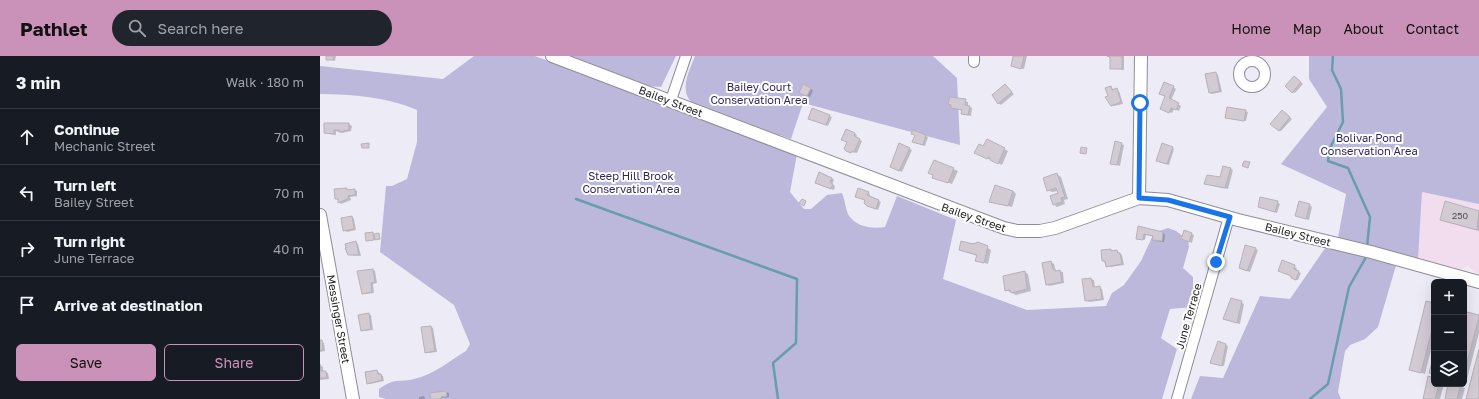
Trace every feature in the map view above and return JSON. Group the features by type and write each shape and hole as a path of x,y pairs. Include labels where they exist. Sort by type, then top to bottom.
{"street":[{"name":"Bailey Street","path":"552,56 671,100 979,220 1017,231 1040,231 1055,228 1139,198 1168,200 1367,251 1479,282"},
{"path":"671,100 686,56"},
{"path":"1139,198 1141,56"},
{"name":"Messinger Street","path":"320,215 354,399"},
{"name":"June Terrace","path":"1177,399 1230,217"}],"shaded area":[{"path":"1422,192 1479,204 1479,274 1474,272 1468,266 1459,270 1418,260"}],"green space":[{"name":"Steep Hill Brook Conservation Area","path":"474,56 535,56 797,154 790,192 804,209 811,209 827,195 842,193 848,214 855,222 864,226 875,228 885,227 897,196 956,220 943,279 1027,310 1106,306 1112,293 1124,285 1141,261 1154,233 1168,228 1176,231 1188,240 1189,247 1183,268 1193,277 1193,307 1170,309 1161,338 1177,349 1162,399 386,399 379,397 379,389 385,385 393,382 414,379 428,374 442,367 466,351 470,344 454,305 380,252 386,186 392,186 407,179 417,142 417,110 382,99 320,94 320,66 443,79"},
{"path":"567,56 676,56 661,87 647,86"},
{"name":"Bailey Court Conservation Area","path":"695,56 933,56 957,78 960,145 803,103 791,139 780,135 779,137 691,104 686,91 686,85 688,73"},
{"name":"Bolivar Pond Conservation Area","path":"1309,56 1479,56 1479,204 1422,192 1418,260 1338,238 1346,194 1281,164 1327,107 1309,79"},
{"path":"1328,244 1397,262 1378,327 1365,339 1350,345 1345,351 1338,392 1341,399 1191,399 1200,376 1223,378 1260,296 1290,299"}],"building":[{"path":"326,56 334,56 333,60 326,60"},
{"path":"1013,56 1024,56 1021,69 1011,66"},
{"path":"1107,56 1122,56 1122,69 1110,69 1110,57"},
{"path":"1216,72 1220,91 1209,93 1205,74"},
{"path":"1294,76 1301,82 1292,93 1285,86"},
{"path":"1164,82 1174,86 1169,98 1179,103 1176,110 1171,108 1169,113 1160,109 1165,96 1159,94"},
{"path":"803,84 811,88 807,96 799,93"},
{"path":"1005,84 1012,92 998,104 992,95"},
{"path":"1111,86 1112,90 1117,88 1121,102 1111,106 1105,97 1108,96 1105,88"},
{"path":"950,97 966,99 965,105 970,106 968,115 961,114 962,110 951,108 951,105 948,104"},
{"path":"1227,107 1246,110 1244,121 1225,118"},
{"path":"812,108 830,115 826,125 808,119"},
{"path":"1282,110 1290,117 1279,131 1270,124"},
{"path":"324,123 349,123 349,130 339,132 339,130 334,130 334,134 324,133"},
{"path":"846,129 855,133 854,136 860,139 854,152 852,151 851,153 844,149 847,142 841,140"},
{"path":"913,130 926,135 923,145 912,142 915,135 911,134"},
{"path":"987,139 1005,148 998,164 990,160 988,157 987,159 974,153 979,144 983,146"},
{"path":"1115,141 1122,143 1117,165 1110,164"},
{"path":"369,143 369,148 362,148 361,144"},
{"path":"899,143 910,148 899,171 890,167"},
{"path":"1162,143 1173,147 1167,164 1156,161"},
{"path":"1081,147 1087,148 1086,154 1080,153"},
{"path":"934,160 954,168 948,183 932,178 933,175 928,173"},
{"path":"1244,161 1250,162 1248,168 1242,166"},
{"path":"1223,166 1231,168 1225,188 1204,184 1207,175 1220,177"},
{"path":"819,172 832,178 830,182 833,184 831,189 815,183"},
{"path":"1057,173 1065,197 1061,198 1062,202 1053,205 1050,196 1058,193 1056,188 1047,191 1043,178"},
{"path":"995,185 1013,191 1008,206 989,202"},
{"path":"347,188 347,190 355,189 355,195 348,196 348,199 338,203 338,199 335,199 334,189"},
{"path":"858,188 869,192 867,195 879,200 876,209 867,206 864,203 865,200 855,197"},
{"path":"1260,197 1278,201 1275,212 1258,207"},
{"path":"802,199 806,201 804,206 799,203"},
{"path":"1299,201 1310,204 1306,219 1295,216"},
{"path":"1445,201 1479,211 1477,230 1440,220"},
{"path":"352,216 354,229 343,231 341,218"},
{"path":"1138,226 1163,232 1162,241 1152,240 1153,236 1144,234 1143,240 1136,239"},
{"path":"1184,230 1192,233 1189,242 1179,238 1179,236 1182,237"},
{"path":"373,232 374,240 366,241 365,233"},
{"path":"379,233 380,239 375,240 374,234"},
{"path":"356,241 359,255 348,255 345,244"},
{"path":"961,241 973,244 978,242 988,246 984,263 975,261 977,255 959,250"},
{"path":"1245,245 1256,248 1247,271 1239,268"},
{"path":"1111,249 1111,251 1117,250 1118,253 1120,253 1122,264 1106,267 1105,261 1102,261 1101,250"},
{"path":"1282,260 1295,265 1294,269 1299,271 1296,280 1291,278 1291,276 1278,271"},
{"path":"1051,261 1055,271 1060,270 1062,282 1046,285 1042,263"},
{"path":"373,269 375,282 371,283 372,292 362,294 357,271"},
{"path":"1025,271 1027,289 1011,293 1010,290 1005,291 1003,276"},
{"path":"1091,278 1093,286 1100,286 1102,299 1085,301 1082,279"},
{"path":"1231,298 1242,301 1237,323 1223,319"},
{"path":"1426,301 1431,302 1431,334 1421,373 1409,370"},
{"path":"1467,312 1479,315 1467,363"},
{"path":"369,313 371,329 361,331 358,315"},
{"path":"431,326 435,351 425,353 421,327"},
{"path":"320,340 322,340 323,350 320,350"},
{"path":"1218,341 1226,344 1222,366 1210,363"},
{"path":"1479,349 1479,396 1478,399 1466,399"},
{"path":"320,364 321,371 326,371 327,378 320,378"},
{"path":"377,370 378,374 381,374 382,380 367,384 365,372"},
{"path":"1428,376 1431,377 1431,387 1438,387 1435,399 1423,399"},
{"path":"1447,387 1460,387 1457,399 1445,399"},
{"path":"446,391 447,396 441,397 441,399 431,399 430,393"}],"waterway":[{"path":"1333,56 1332,70 1341,89 1343,122 1330,148 1328,161 1348,168 1370,217 1367,247"},
{"path":"576,199 797,279 796,343 773,363 778,399"},
{"path":"1310,399 1328,384 1349,287 1365,259 1366,254"}],"route":[{"path":"1140,103 1139,198 1168,200 1230,217 1216,262"}]}
